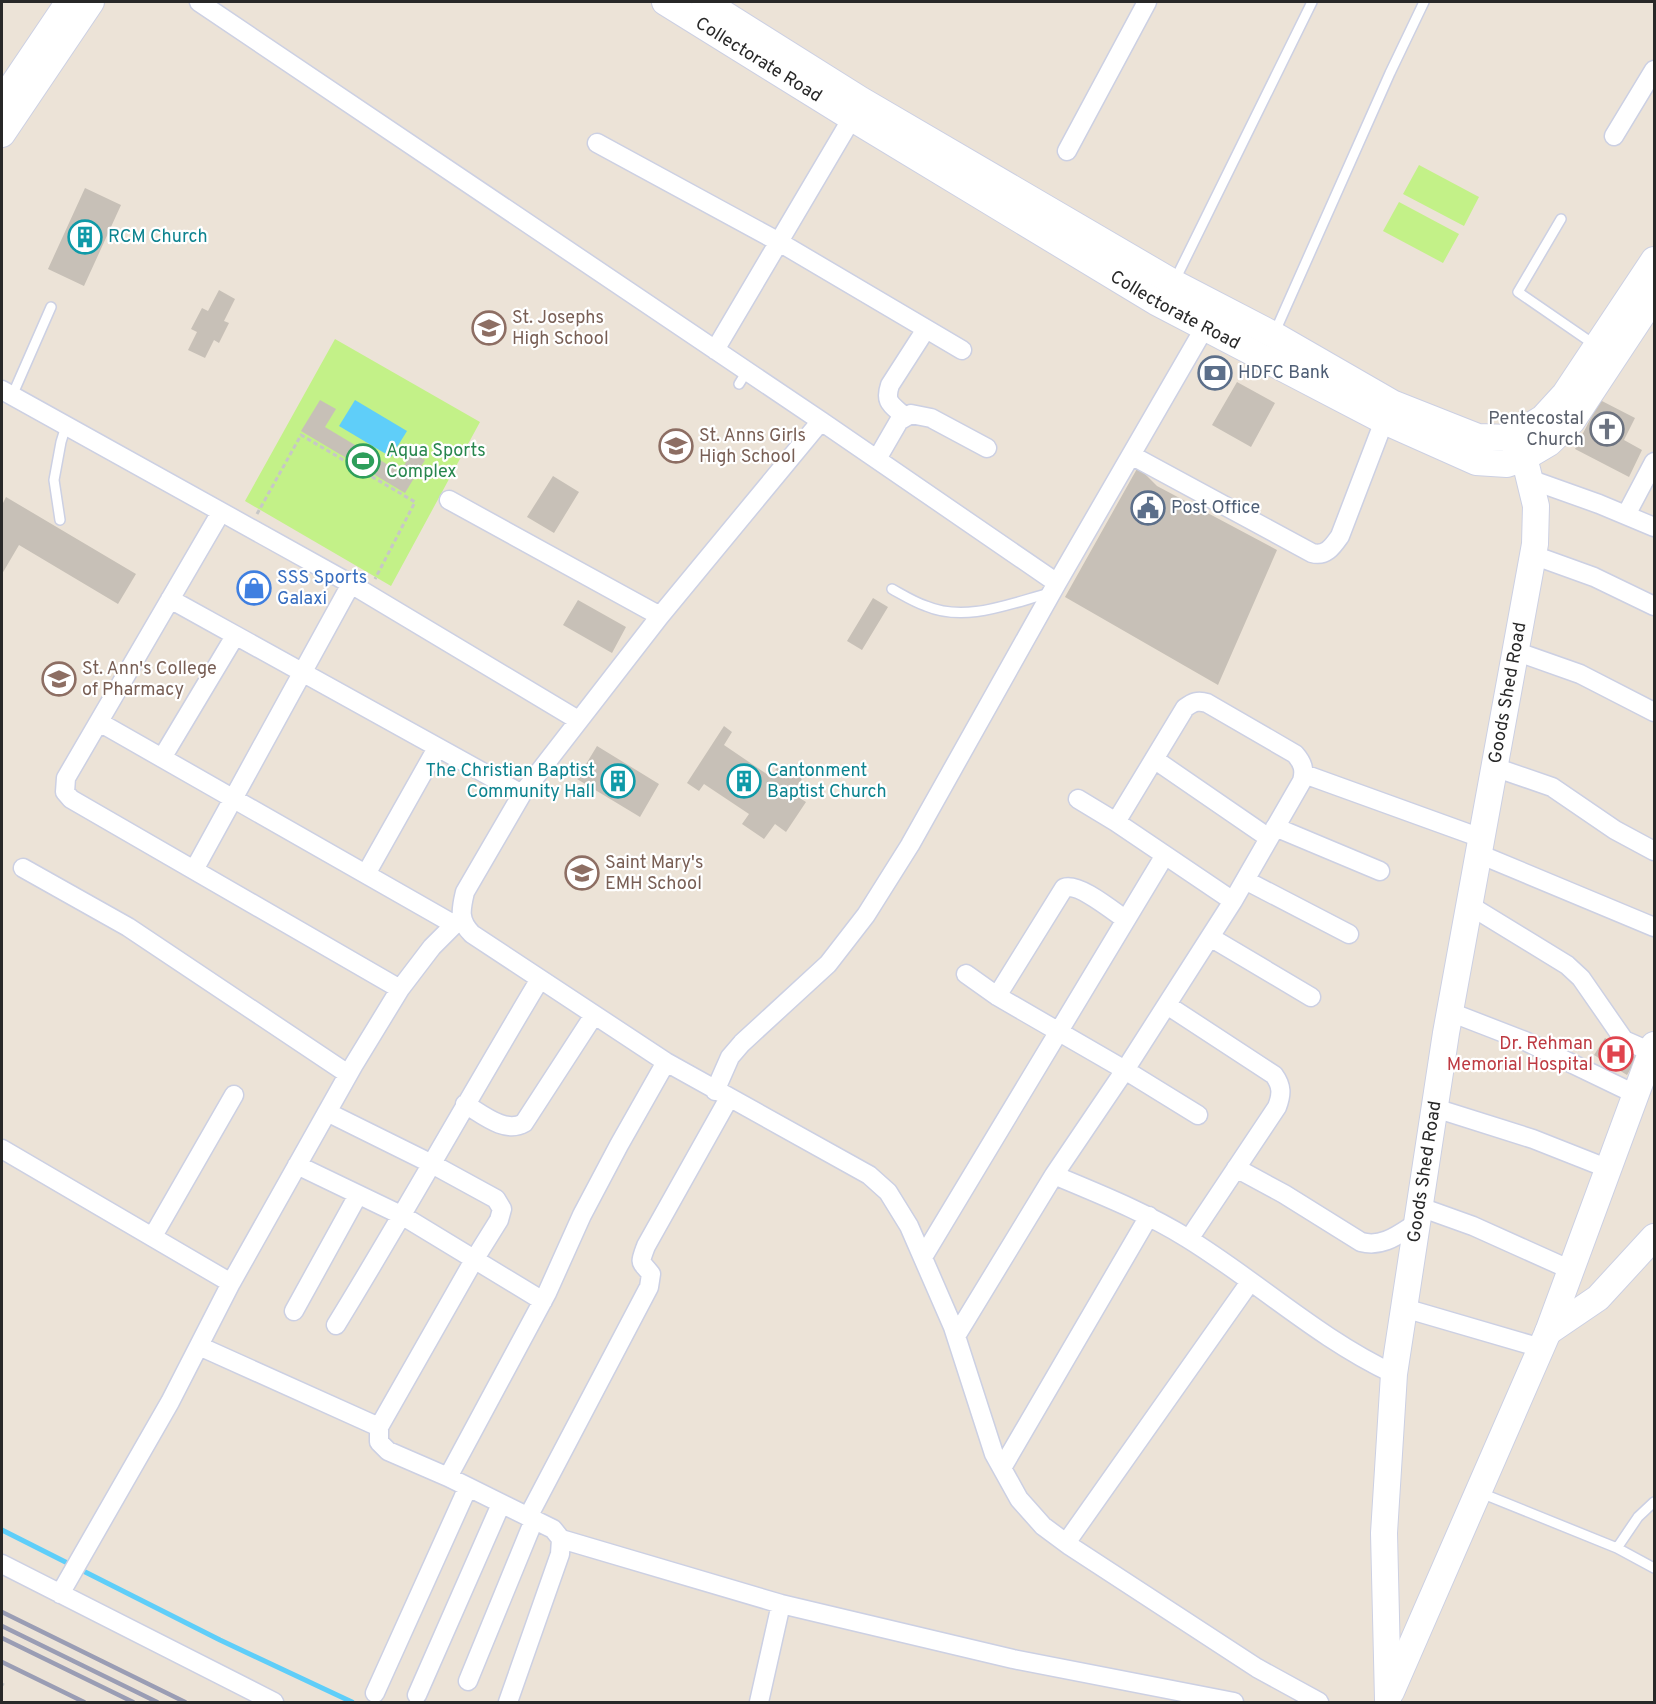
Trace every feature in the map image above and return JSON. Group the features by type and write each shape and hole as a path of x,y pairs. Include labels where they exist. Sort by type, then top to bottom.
{"street":[{"path":"2,100 70,2"},
{"path":"2,134 91,2"},
{"path":"200,2 632,297 715,350 743,377 821,421 877,459 1054,588"},
{"name":"Collectorate Road","path":"665,2 852,118 1167,294 1269,347 1392,403 1478,437 1521,459"},
{"name":"Collectorate Road","path":"705,2 1167,294 1205,327 1269,347 1384,421 1476,462 1507,464 1549,443 1572,421 1653,302"},
{"path":"1067,151 1147,2"},
{"path":"1614,136 1654,70"},
{"path":"715,350 852,118"},
{"path":"597,143 779,242 962,350"},
{"name":"Collectorate Road","path":"1521,459 1544,418 1565,394 1654,260"},
{"path":"468,1681 531,1519 649,1287 651,1274 641,1261 646,1246 722,1094 730,1057 742,1043 828,964 866,915 910,845 1054,588 1205,327"},
{"path":"904,416 889,403 887,394 890,385 926,329"},
{"path":"7,393 359,589 578,720"},
{"path":"877,459 904,416 918,414 931,418 987,448"},
{"path":"60,1594 170,1402 231,1283 348,1074 400,989 432,947 458,922 465,892 522,794 660,616 821,421"},
{"path":"1131,455 1317,554 1327,552 1341,536 1384,421"},
{"path":"1521,459 1626,515 1654,527"},
{"name":"Goods Shed Road","path":"1388,1701 1384,1533 1395,1374 1450,1012 1533,555 1536,506 1521,459"},
{"path":"1626,515 1654,462"},
{"path":"449,500 660,616"},
{"path":"221,512 66,778 65,792 71,799 400,989"},
{"path":"1533,555 1594,577 1654,606"},
{"path":"194,870 302,674 359,589"},
{"path":"170,599 522,794"},
{"path":"162,758 235,636"},
{"path":"1515,651 1580,674 1652,708"},
{"path":"956,1336 1054,1175 1125,1070 1233,901 1302,781 1304,774 1301,761 1295,754 1207,703 1192,702 1185,708 1116,822"},
{"path":"99,722 366,874 458,922 472,934 666,1062 869,1175 888,1192 909,1226 956,1336 994,1454 1019,1499 1043,1526 1066,1543 1257,1668 1319,1702"},
{"path":"366,874 438,748"},
{"path":"1154,759 1272,833 1380,871"},
{"path":"1494,767 1552,787 1615,830 1654,851"},
{"path":"1304,774 1480,846 1654,927"},
{"path":"1078,799 1233,901"},
{"path":"923,1257 1165,855"},
{"path":"23,868 128,927 348,1074"},
{"path":"1245,880 1349,934"},
{"path":"996,996 1064,888 1068,886 1080,889 1126,920"},
{"path":"1469,905 1567,965 1581,978 1624,1040 1640,1047 1654,1048"},
{"path":"1210,938 1311,997"},
{"path":"966,974 996,996 1198,1115"},
{"path":"336,1325 403,1216 465,1104 540,979"},
{"path":"1167,1005 1274,1075 1280,1082 1281,1089 1277,1107 1188,1239"},
{"path":"1450,1012 1525,1041 1637,1095"},
{"path":"465,1104 504,1126 513,1128 524,1123 594,1015"},
{"name":"Goods Shed Road","path":"1388,1701 1545,1340 1654,1048"},
{"path":"448,1477 543,1301 582,1215 666,1062"},
{"path":"153,1236 234,1095"},
{"path":"1435,1108 1533,1139 1609,1169"},
{"path":"327,1112 432,1164 496,1199 502,1209 499,1220 379,1427 379,1442 383,1447 553,1528 561,1539 561,1554 508,1702"},
{"path":"2,1149 231,1283"},
{"path":"297,1165 403,1216 543,1301"},
{"path":"1236,1168 1294,1200 1361,1242 1379,1244 1388,1241 1419,1214 1473,1226 1571,1270"},
{"path":"1054,1175 1149,1216 1188,1239 1352,1352 1395,1374"},
{"path":"294,1311 358,1195"},
{"path":"1002,1468 1149,1216"},
{"path":"1404,1308 1545,1340 1598,1298 1654,1236"},
{"path":"1066,1543 1251,1282"},
{"path":"199,1346 379,1427"},
{"path":"375,1693 468,1487"},
{"path":"417,1695 501,1504"},
{"path":"561,1539 781,1604 1013,1659 1234,1702"},
{"path":"2,1564 274,1702"},
{"path":"759,1702 781,1604"}],"lane":[{"path":"1167,294 1312,2"},
{"path":"1269,347 1390,73 1424,2"},
{"path":"1561,219 1518,292 1597,346"},
{"path":"7,393 51,307"},
{"path":"60,520 54,480 66,426"},
{"path":"892,589 927,607 946,612 963,613 987,610 1054,588"},
{"path":"1479,1492 1617,1548 1654,1568"},
{"path":"1617,1548 1638,1517 1654,1502"}],"path":[{"path":"249,527 301,435 415,502 359,589"}],"green space":[{"path":"1419,165 1479,197 1464,226 1403,194"},
{"path":"1399,202 1459,234 1443,263 1383,231"},
{"name":"Aqua Sports Complex","path":"335,339 480,422 391,586 245,501"}],"water":[{"path":"355,400 407,431 391,457 339,426"}],"building":[{"name":"RCM Church","path":"85,188 121,205 84,286 48,269"},
{"path":"219,290 235,299 224,321 229,323 219,343 214,340 205,358 188,350 197,332 191,329 202,308 208,311"},
{"path":"1237,382 1275,403 1251,447 1212,425"},
{"path":"320,400 336,409 325,427 400,472 412,452 425,460 405,493 301,431"},
{"name":"Pentecostal Church","path":"1600,400 1635,418 1624,440 1642,450 1629,477 1575,449"},
{"path":"1138,467 1157,486 1277,550 1218,685 1065,597"},
{"path":"553,476 579,492 554,533 527,517"},
{"path":"6,497 136,574 118,604 19,545 2,574 2,505"},
{"path":"873,598 888,607 862,650 847,641"},
{"path":"578,600 626,627 612,653 563,625"},
{"name":"Cantonment Baptist Church","path":"724,726 732,732 724,745 771,777 779,764 802,779 792,793 806,802 786,832 775,824 764,839 742,824 749,814 704,784 699,791 687,783"},
{"name":"The Christian Baptist Community Hall","path":"597,746 659,784 640,817 577,779"},
{"path":"1605,1038 1637,1058 1627,1075 1594,1055"}],"waterway":[{"path":"2,1530 220,1640 352,1702"}],"railway":[{"path":"2,1612 185,1702"},
{"path":"2,1626 157,1702"},
{"path":"2,1638 133,1702"},
{"path":"2,1662 84,1702"}],"place":[{"name":"RCM Church","path":"85,237"},
{"name":"St. Josephs High School","path":"489,328"},
{"name":"HDFC Bank","path":"1215,373"},
{"name":"Pentecostal Church","path":"1607,429"},
{"name":"St. Anns Girls High School","path":"676,446"},
{"name":"Aqua Sports Complex","path":"363,461"},
{"name":"Post Office","path":"1148,508"},
{"name":"SSS Sports Galaxi","path":"254,588"},
{"name":"St. Ann's College of Pharmacy","path":"59,679"},
{"name":"The Christian Baptist Community Hall","path":"618,781"},
{"name":"Cantonment Baptist Church","path":"744,781"},
{"name":"Saint Mary's EMH School","path":"582,873"},
{"name":"Dr. Rehman Memorial Hospital","path":"1616,1054"}]}
